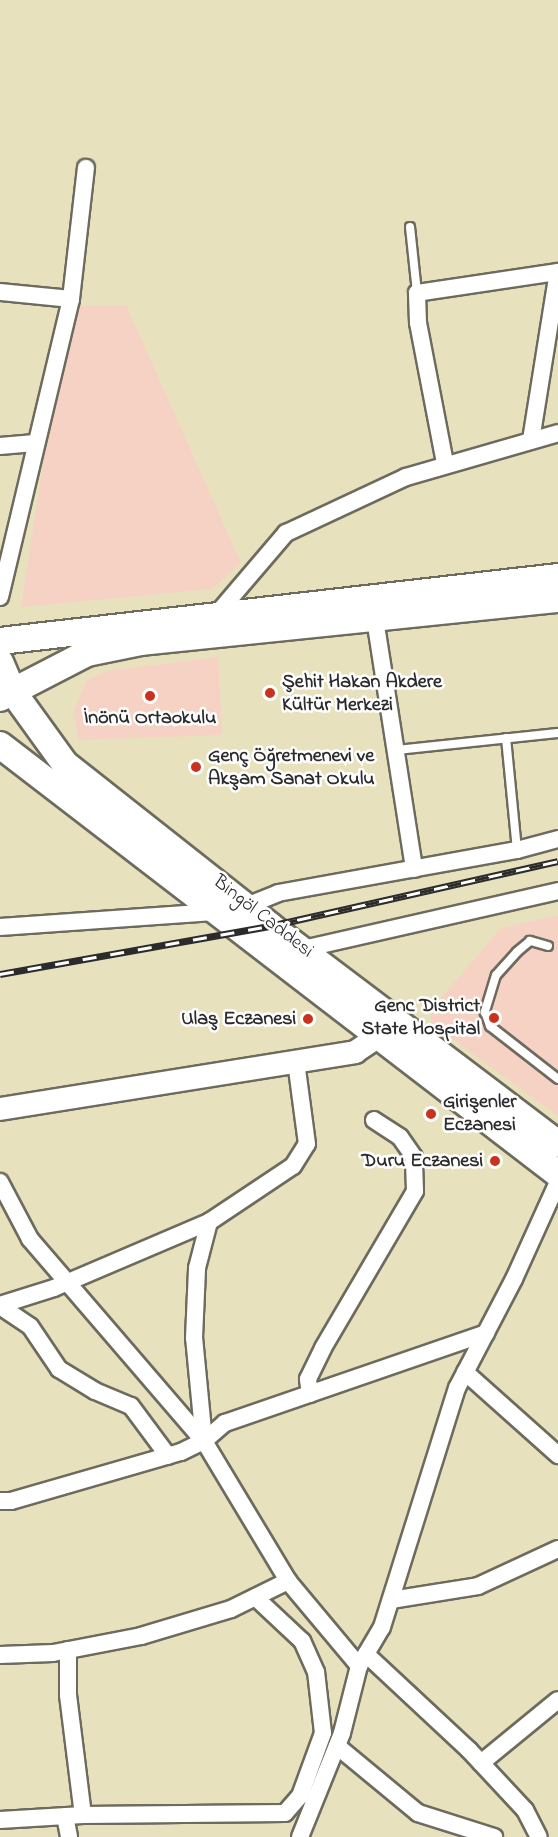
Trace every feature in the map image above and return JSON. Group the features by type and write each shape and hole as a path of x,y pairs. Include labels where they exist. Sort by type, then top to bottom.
{"main road":[{"path":"0,641 558,577"},
{"path":"6,695 87,653 141,642 558,599"},
{"name":"Bingöl Caddesi","path":"0,662 6,695 65,764 558,1144"},
{"name":"Bingöl Caddesi","path":"0,745 558,1173"}],"street":[{"path":"0,597 71,299 87,168"},
{"path":"445,464 418,323 417,293 558,272 531,440"},
{"path":"0,292 71,299"},
{"path":"216,615 286,533 406,477 558,433"},
{"path":"0,446 35,443"},
{"path":"375,619 414,868"},
{"path":"0,927 217,912 249,905 278,893 517,850 558,839"},
{"path":"303,949 558,891"},
{"path":"0,1109 355,1052 378,1036 381,1008"},
{"path":"0,1306 64,1284 209,1222 293,1167 307,1143 296,1062"},
{"path":"310,1394 308,1379 323,1348 415,1191 414,1157 400,1137 374,1120"},
{"path":"0,1182 30,1239 64,1284 204,1441 288,1581 362,1660 481,1763 525,1810 539,1837"},
{"path":"300,1837 337,1746 362,1660 382,1628 465,1372 558,1182"},
{"path":"204,1441 194,1338 197,1268 209,1222"},
{"path":"0,1306 30,1326 59,1369 95,1391 130,1406 168,1456"},
{"path":"0,1501 11,1501 168,1456 204,1441 225,1423 486,1333"},
{"path":"465,1372 558,1455"},
{"path":"391,1600 478,1586 558,1549"},
{"path":"0,1655 68,1650 141,1636 231,1609 288,1581"},
{"path":"0,1820 83,1815 285,1813 300,1796 323,1733 316,1672 302,1641 255,1597"},
{"path":"68,1650 68,1695 83,1815"},
{"path":"481,1763 558,1700"},
{"path":"337,1746 418,1813 494,1837"},
{"path":"65,1816 69,1837"}],"lane":[{"path":"410,227 417,293"},
{"path":"396,750 558,733"},
{"path":"506,738 517,850"},
{"path":"548,946 530,941 517,952 496,975 485,1012 490,1026 558,1079"}],"shaded area":[{"path":"126,305 241,563 212,589 21,607 47,438 77,306"},
{"name":"İnönü Ortaokulu","path":"218,657 222,735 78,740 74,711 86,681 106,671"},
{"name":"Genc District State Hospital","path":"558,915 558,1116 432,1024 430,1011 501,928"}],"railway":[{"path":"0,974 270,926 558,861"}],"place":[{"name":"Şehit Hakan Akdere Kültür Merkezi","path":"270,693"},
{"name":"İnönü Ortaokulu","path":"150,696"},
{"name":"Genç Öğretmenevi ve Akşam Sanat Okulu","path":"196,767"},
{"name":"Genc District State Hospital","path":"494,1018"},
{"name":"Ulaş Eczanesi","path":"308,1019"},
{"name":"Girişenler Eczanesi","path":"431,1114"},
{"name":"Duru Eczanesi","path":"495,1161"}]}
